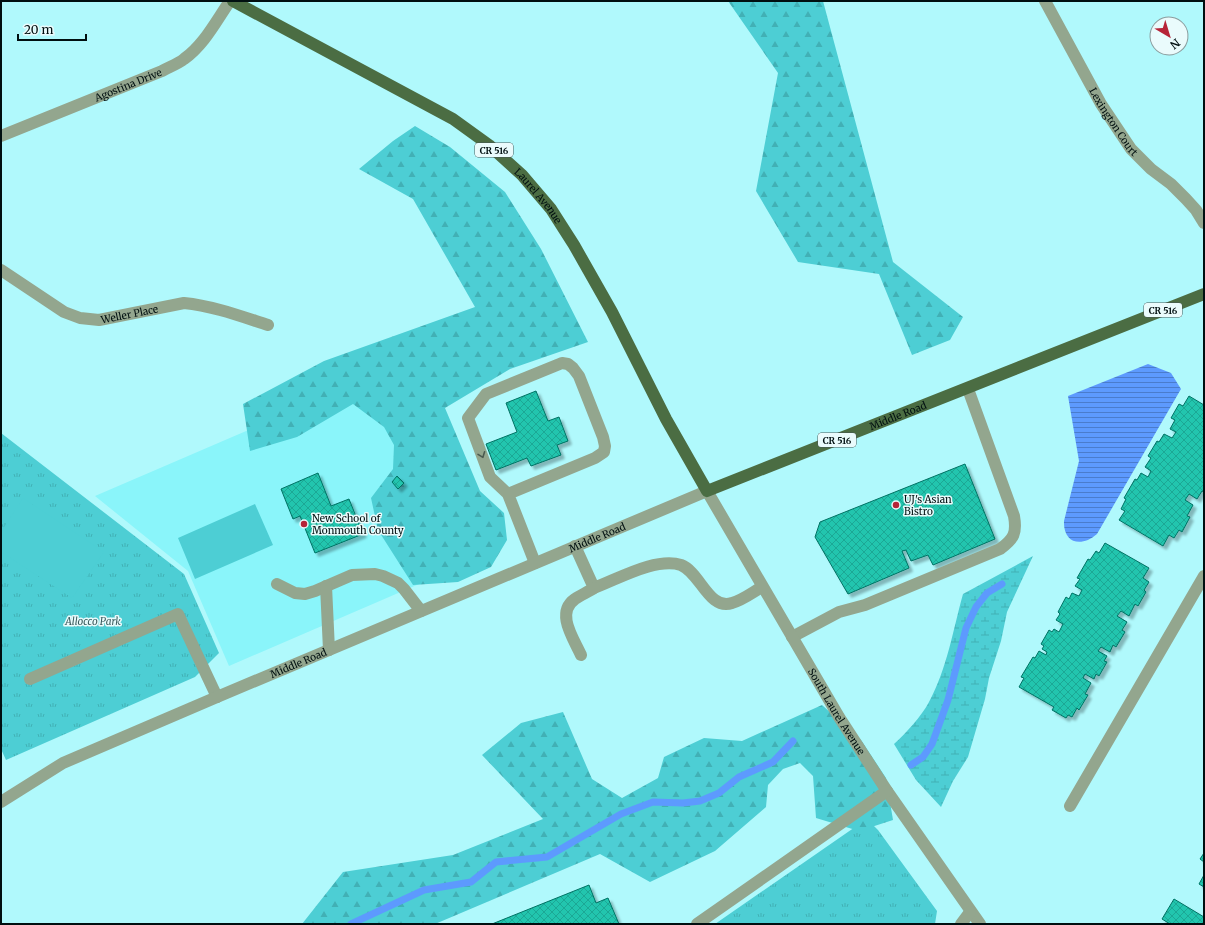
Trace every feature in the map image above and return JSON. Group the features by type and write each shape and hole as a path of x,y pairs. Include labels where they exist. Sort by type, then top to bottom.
{"main road":[{"name":"Laurel Avenue","path":"233,1 453,119 489,145 522,175 551,209 574,245 612,312 666,419 707,491"},
{"name":"Middle Road","path":"707,491 968,389 1204,294"}],"street":[{"name":"Agostina Drive","path":"1,136 162,71 183,60 194,51 205,38 230,1"},
{"name":"Lexington Court","path":"1046,1 1101,104 1131,149 1152,170 1171,184 1186,199 1196,210 1204,223"},
{"name":"Weller Place","path":"1,270 64,312 80,318 100,320 184,303 197,304 268,325"},
{"path":"508,494 595,458 604,452 605,446 603,437 579,376 568,364 562,363 486,394 468,418 490,477 508,494 535,563"},
{"path":"792,637 839,612 865,605 1000,549 1010,542 1015,533 1014,516 968,389"},
{"name":"Middle Road","path":"1,802 63,763 217,696 707,491"},
{"name":"South Laurel Avenue","path":"707,491 839,717 887,791 970,912 980,924"},
{"path":"575,546 594,588"},
{"path":"581,655 566,619 566,612 569,604 594,588 652,565 663,563 681,565 688,569 712,598 725,604 732,603 762,587"},
{"path":"277,584 295,593 305,594 352,576 364,574 383,576 398,583 421,611"},
{"path":"1070,806 1204,576"},
{"path":"326,586 329,650"},
{"path":"30,679 178,614 217,696"},
{"path":"696,924 887,791"},
{"path":"961,924 970,912"}],"shaded area":[{"name":"New School of Monmouth County","path":"409,361 491,553 229,666 188,571 95,496"},
{"path":"1148,364 1171,373 1181,389 1097,534 1085,541 1074,541 1066,534 1064,528 1064,521 1079,461 1068,396"}],"green space":[{"path":"728,1 823,1 893,262 963,317 950,340 912,355 879,274 798,262 756,191 778,73"},
{"path":"415,126 450,147 505,192 541,249 588,342 510,369 445,408 480,491 504,513 507,540 491,567 458,582 413,585 378,530 371,498 393,469 394,445 384,427 353,404 297,437 250,451 243,404 324,361 475,307 413,199 359,169 393,141"},
{"name":"Allocco Park","path":"1,433 184,574 219,653 195,677 6,760 1,749"},
{"path":"23,498 104,552 72,598 1,552 1,532"},
{"path":"255,504 273,545 195,579 178,538"},
{"path":"1033,556 1007,612 1001,641 989,678 985,699 968,757 953,781 941,807 916,780 894,744 922,713 935,689 945,663 963,594"},
{"path":"822,705 861,740 886,778 893,820 859,831 816,818 813,776 800,763 783,769 768,785 766,807 715,851 650,882 600,854 435,924 302,924 343,872 453,855 543,819 482,755 521,723 563,712 592,779 622,798 658,778 664,757 704,738 742,741"},
{"path":"871,823 878,830 937,911 935,924 715,924 858,825"}],"building":[{"path":"536,391 548,421 559,417 568,441 557,445 561,455 531,466 527,458 496,470 486,444 517,432 506,403"},
{"path":"1189,396 1204,405 1204,492 1202,491 1197,499 1189,494 1185,500 1193,505 1187,516 1190,517 1182,532 1179,530 1174,538 1169,535 1163,546 1119,520 1125,511 1121,509 1126,499 1124,498 1135,479 1137,480 1141,473 1148,477 1151,471 1145,467 1151,458 1148,456 1157,441 1159,442 1164,434 1172,438 1176,432 1170,429 1175,420 1171,418 1179,404 1183,406"},
{"path":"965,464 995,539 933,565 928,555 911,561 906,550 902,551 909,568 848,594 815,537 820,522"},
{"path":"318,473 331,506 349,499 363,534 315,553 300,516 293,519 281,489"},
{"path":"397,476 404,483 398,489 392,482"},
{"path":"1105,543 1149,568 1143,578 1149,582 1144,590 1146,592 1138,606 1135,604 1129,616 1121,611 1117,616 1127,622 1122,630 1125,632 1116,647 1113,645 1110,652 1101,647 1098,651 1107,656 1104,661 1107,662 1099,676 1096,674 1094,679 1085,674 1083,678 1091,683 1085,694 1088,695 1079,710 1077,708 1072,717 1068,715 1066,718 1052,710 1054,707 1019,687 1024,678 1021,677 1033,657 1035,658 1039,651 1046,655 1047,652 1042,649 1044,646 1041,644 1049,630 1052,632 1054,629 1059,632 1063,624 1056,620 1060,614 1058,612 1066,597 1069,599 1072,593 1079,596 1082,590 1075,586 1080,579 1077,578 1088,559 1090,560 1096,551 1099,553"},
{"path":"1204,853 1204,862 1200,859"},
{"path":"1204,875 1204,887 1199,884"},
{"path":"589,885 596,903 608,898 619,924 492,924"},
{"path":"1174,899 1204,917 1204,924 1170,924 1162,919"}],"waterway":[{"path":"911,765 923,757 932,744 948,700 966,628 976,607 987,593 1002,584"},
{"path":"351,924 424,890 471,882 496,862 547,857 621,814 653,802 683,803 700,801 719,793 739,777 773,762 793,741"}],"place":[{"name":"UJ's Asian Bistro","path":"896,505"},
{"name":"New School of Monmouth County","path":"304,524"}]}
